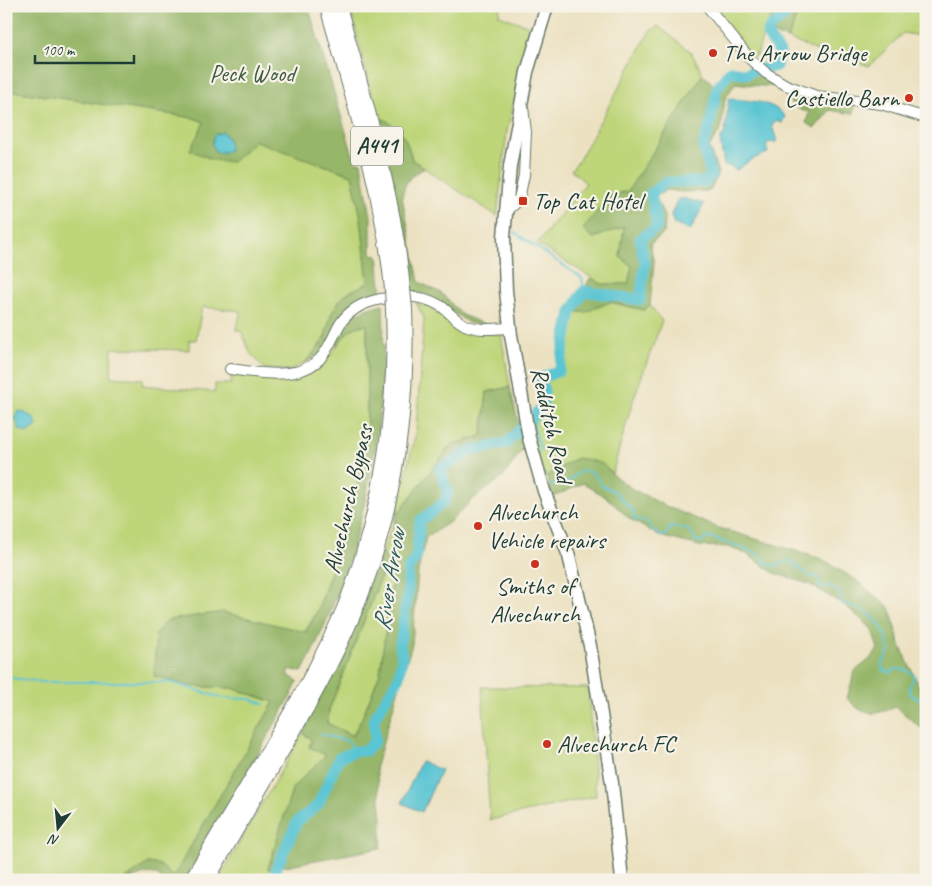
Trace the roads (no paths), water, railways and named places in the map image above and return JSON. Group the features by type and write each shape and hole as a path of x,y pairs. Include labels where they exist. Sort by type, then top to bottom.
{"highway":[{"name":"Alvechurch Bypass","path":"207,880 313,698 335,655 355,609 377,548 395,472 403,404 397,289 389,258 377,191 327,6"},
{"name":"Alvechurch Bypass","path":"339,6 382,165 400,260 397,289"},
{"name":"Alvechurch Bypass","path":"192,880 303,692 345,606 366,541 384,468 393,395 399,309"}],"main road":[{"name":"Redditch Road","path":"547,6 534,44 522,96 510,166 505,212 505,266 510,328 529,438 544,491 569,556 583,612 598,691 612,783 622,880"}],"street":[{"path":"707,6 736,44 756,65 786,85 806,94 881,104 926,118"},
{"path":"230,369 285,374 305,369 325,354 340,325 347,316 360,306 382,298 414,297 425,299 436,304 468,326 486,329 510,328"}],"water":[{"path":"729,98 766,104 785,116 782,123 775,121 772,126 777,141 775,143 769,142 766,146 768,153 751,160 736,171 733,167 724,165 720,140 725,132"},
{"path":"223,132 230,146 228,151 221,153 215,151 212,144 214,135"},
{"path":"683,198 704,204 690,231 674,224 671,215 677,200"},
{"path":"18,411 34,418 37,426 27,433 19,429 15,417"},
{"path":"421,761 441,770 422,812 402,803"}],"waterway":[{"name":"River Arrow","path":"275,880 276,869 297,822 318,805 339,758 355,751 366,751 375,741 374,719 399,677 402,657 400,645 408,592 408,569 416,558 420,521 444,502 448,492 440,469 471,451 507,443 543,406 544,391 541,378 559,371 571,312 584,291 640,300 645,264 640,239 657,227 651,193 666,182 706,182 711,175 703,146 710,125 717,88 730,71 747,74 751,71 776,66 780,52 767,35 771,27 785,15 790,6"},
{"path":"514,232 582,278 584,291"},
{"path":"532,418 541,451"},
{"path":"551,485 565,484 584,470 594,474 602,486 614,491 634,512 633,518 647,522 655,532 662,536 666,535 670,527 683,528 689,531 696,541 702,542 708,537 738,546 759,555 767,564 777,566 788,560 810,576 818,577 820,587 830,586 840,593 841,603 860,609 874,618 884,633 889,652 882,663 882,669 890,673 895,669 906,670 915,676 909,688 911,695 926,703"},
{"path":"6,680 12,678 42,682 170,682 222,698 250,699 264,704"},
{"path":"321,734 348,741 355,751"}],"place":[{"name":"The Arrow Bridge","path":"713,53"},
{"name":"Castiello Barn","path":"909,98"},
{"name":"Top Cat Hotel","path":"523,201"},
{"name":"Alvechurch Vehicle repairs","path":"478,526"},
{"name":"Smiths of Alvechurch","path":"535,564"},
{"name":"Alvechurch FC","path":"547,744"}],"park label":[{"name":"Peck Wood","path":"252,73"}]}
